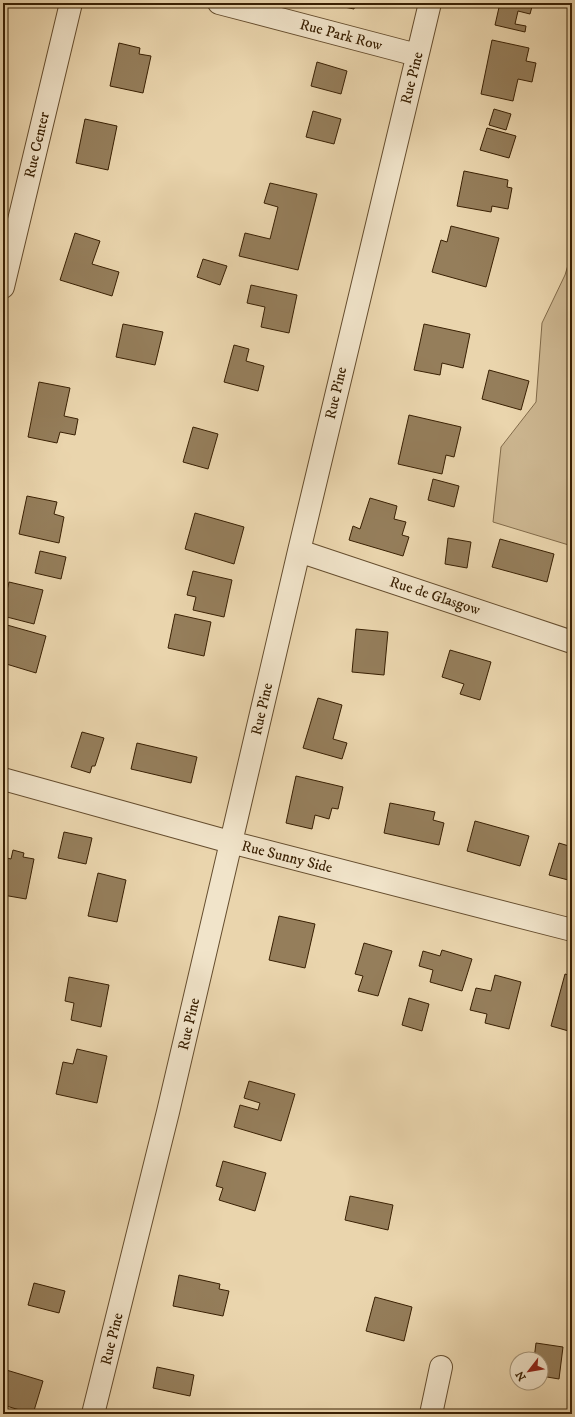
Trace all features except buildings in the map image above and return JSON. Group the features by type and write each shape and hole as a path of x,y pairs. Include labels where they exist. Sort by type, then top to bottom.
{"street":[{"name":"Rue Center","path":"3,287 71,3"},
{"name":"Rue Park Row","path":"219,3 417,55"},
{"name":"Rue Pine","path":"93,1414 168,1112 230,842 430,3"},
{"name":"Rue de Glasgow","path":"299,551 572,642"},
{"name":"Rue Sunny Side","path":"3,779 230,842 572,930"},
{"path":"430,1414 441,1368"}],"shaded area":[{"path":"572,252 572,546 493,522 501,447 536,402 542,323 565,275"}]}
